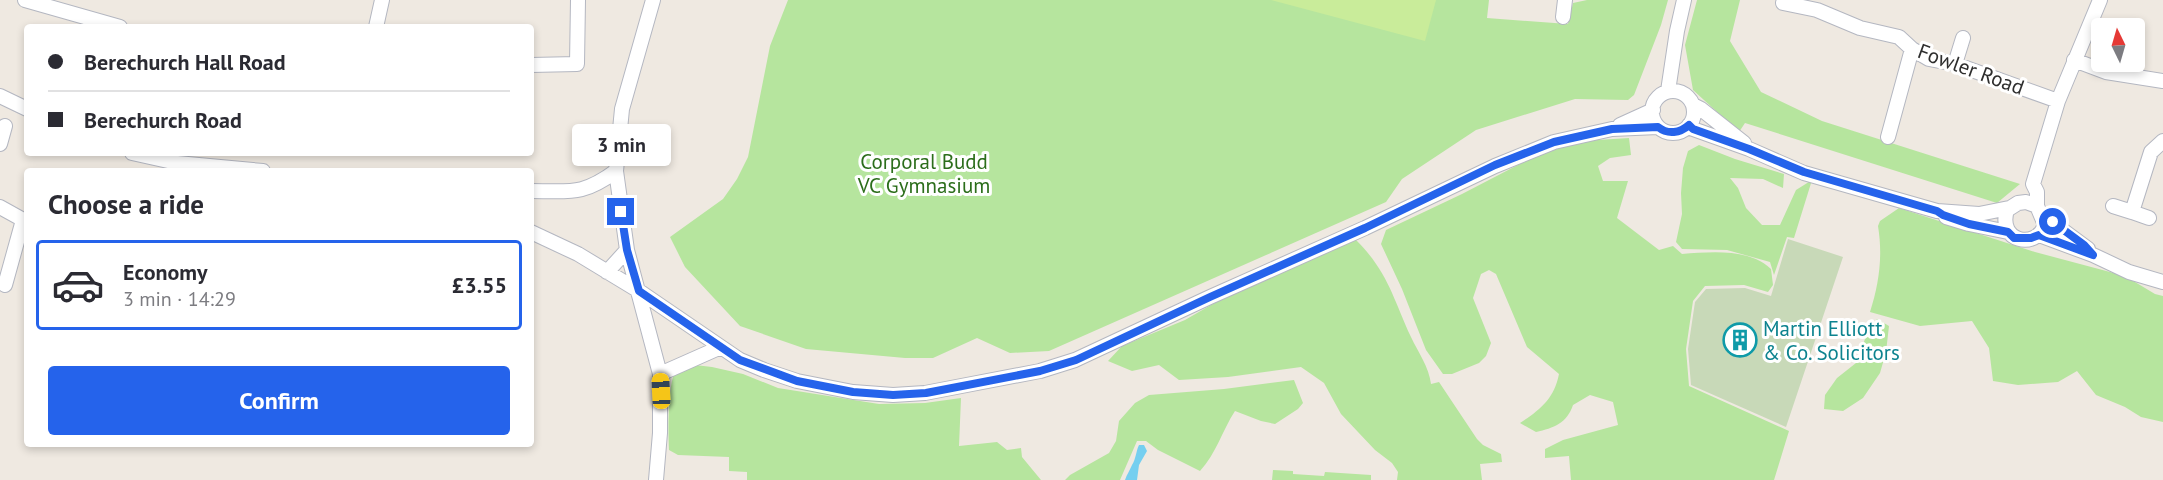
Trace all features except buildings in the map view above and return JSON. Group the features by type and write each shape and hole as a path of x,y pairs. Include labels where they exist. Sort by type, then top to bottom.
{"street":[{"path":"25,0 41,2 111,24"},
{"path":"377,24 382,0"},
{"path":"534,65 578,64 578,0"},
{"path":"653,0 622,109 615,171 627,250 660,374 660,433 656,480"},
{"path":"1563,17 1565,0"},
{"path":"1668,91 1684,0"},
{"path":"2039,235 2045,225 2033,184 2058,101 2100,0"},
{"name":"Fowler Road","path":"1783,3 1818,5 1860,28 1899,37 1912,49 1929,59 1955,64 2058,101"},
{"path":"1955,64 1963,38"},
{"path":"1888,137 1912,49"},
{"path":"2074,60 2106,72 2163,81"},
{"path":"1668,91 1680,92 1688,98 1695,113 1689,125 1676,132 1663,131 1658,127 1653,110 1660,96 1668,91"},
{"path":"0,96 24,108"},
{"path":"1693,105 1741,140 1749,149"},
{"path":"1612,129 1653,110"},
{"path":"1689,125 1693,129 1804,172 1937,211 1979,214 2026,202 2040,210 2093,255"},
{"path":"0,144 5,126"},
{"path":"534,233 578,254 639,291 740,360 797,381 893,395 926,393 1040,371 1085,356 1365,228 1495,165 1554,142 1612,129 1658,127"},
{"path":"2132,212 2151,152 2163,141"},
{"path":"146,156 210,168"},
{"path":"534,191 579,191 598,184 615,171"},
{"path":"2033,184 2026,188 2004,223 2014,238 2024,239 2039,235 2093,255 2129,272 2163,282"},
{"path":"0,207 24,220"},
{"path":"2113,207 2150,218"},
{"path":"1937,211 1969,224 2008,232"},
{"path":"5,285 6,257 24,223"},
{"path":"607,272 627,250"},
{"path":"660,374 721,347"}],"green space":[{"name":"Corporal Budd VC Gymnasium","path":"788,0 1489,0 1487,18 1568,24 1573,3 1587,0 1668,0 1661,25 1634,95 1628,100 1575,99 1476,130 1402,179 1386,202 1049,351 1010,353 977,338 933,358 905,358 806,349 740,326 685,267 670,237 723,199 737,179 748,157 770,46"},
{"path":"1271,0 1436,0 1425,41"},
{"path":"1697,0 1740,0 1730,41 1761,92 1822,121 2020,184 1997,203 1745,123 1739,132 1693,90 1685,45"},
{"path":"1629,138 1631,155 1610,158 1598,166 1603,181 1628,181 1617,218 1659,250 1673,246 1682,254 1717,252 1741,254 1762,262 1771,269 1773,285 1768,292 1744,285 1705,286 1693,301 1686,349 1689,386 1789,431 1774,480 1571,480 1569,456 1545,458 1545,449 1563,440 1618,425 1613,402 1590,395 1573,405 1559,424 1536,432 1520,423 1550,397 1559,374 1527,347 1496,274 1489,270 1481,274 1473,298 1491,343 1486,356 1479,363 1452,374 1443,374 1426,350 1381,244 1386,230 1533,157 1582,141"},
{"path":"1699,145 1784,174 1783,188 1763,179 1730,178 1738,188 1746,208 1762,225 1780,225 1796,190 1812,180 1794,238 1787,237 1774,275 1770,262 1727,250 1682,249 1676,242 1682,214 1683,168 1688,151"},
{"path":"1899,208 2035,252 2125,276 2155,294 2163,296 2163,422 2141,417 2125,407 2096,395 2077,371 2058,382 2018,385 1993,381 1989,348 1972,321 1920,326 1870,312 1879,270 1878,226 1880,221"},
{"path":"1788,239 1843,257 1786,427 1691,385 1688,349 1695,302 1706,289 1745,288 1771,296"},
{"path":"1356,240 1383,274 1426,366 1431,384 1439,382 1477,439 1483,445 1501,454 1502,462 1480,464 1482,480 1397,480 1398,472 1392,463 1375,450 1341,414 1324,383 1301,367 1228,377 1179,380 1159,365 1132,371 1108,361 1122,346 1185,320 1230,294"},
{"path":"1877,319 1889,326 1886,352 1880,373 1863,398 1843,411 1824,409 1825,395 1837,378 1856,363 1865,339"},
{"path":"686,364 743,374 778,388 879,404 925,403 961,398 959,446 997,442 1007,450 1021,448 1022,457 1041,480 747,480 747,472 729,471 729,457 678,455 669,450 671,384 675,372"},
{"path":"1294,380 1303,403 1298,409 1275,424 1235,411 1200,471 1158,450 1146,441 1137,441 1120,480 1065,480 1109,453 1116,441 1119,421 1135,403 1149,395"},
{"path":"1273,470 1324,476 1325,472 1371,475 1371,480 1272,480"}],"water":[{"path":"1139,445 1144,445 1147,451 1139,465 1137,480 1125,480 1134,460"}],"place":[{"name":"Martin Elliott & Co. Solicitors","path":"1740,340"}],"route":[{"path":"621,212 627,250 639,291 740,360 797,381 853,392 893,395 926,393 972,385 1040,371 1076,360 1365,228 1495,165 1554,142 1612,129 1658,127 1666,132 1676,132 1689,125 1693,129 1815,176 1937,211 1969,224 2008,232 2014,238 2024,239 2039,235 2093,255 2084,245 2053,222"}]}
